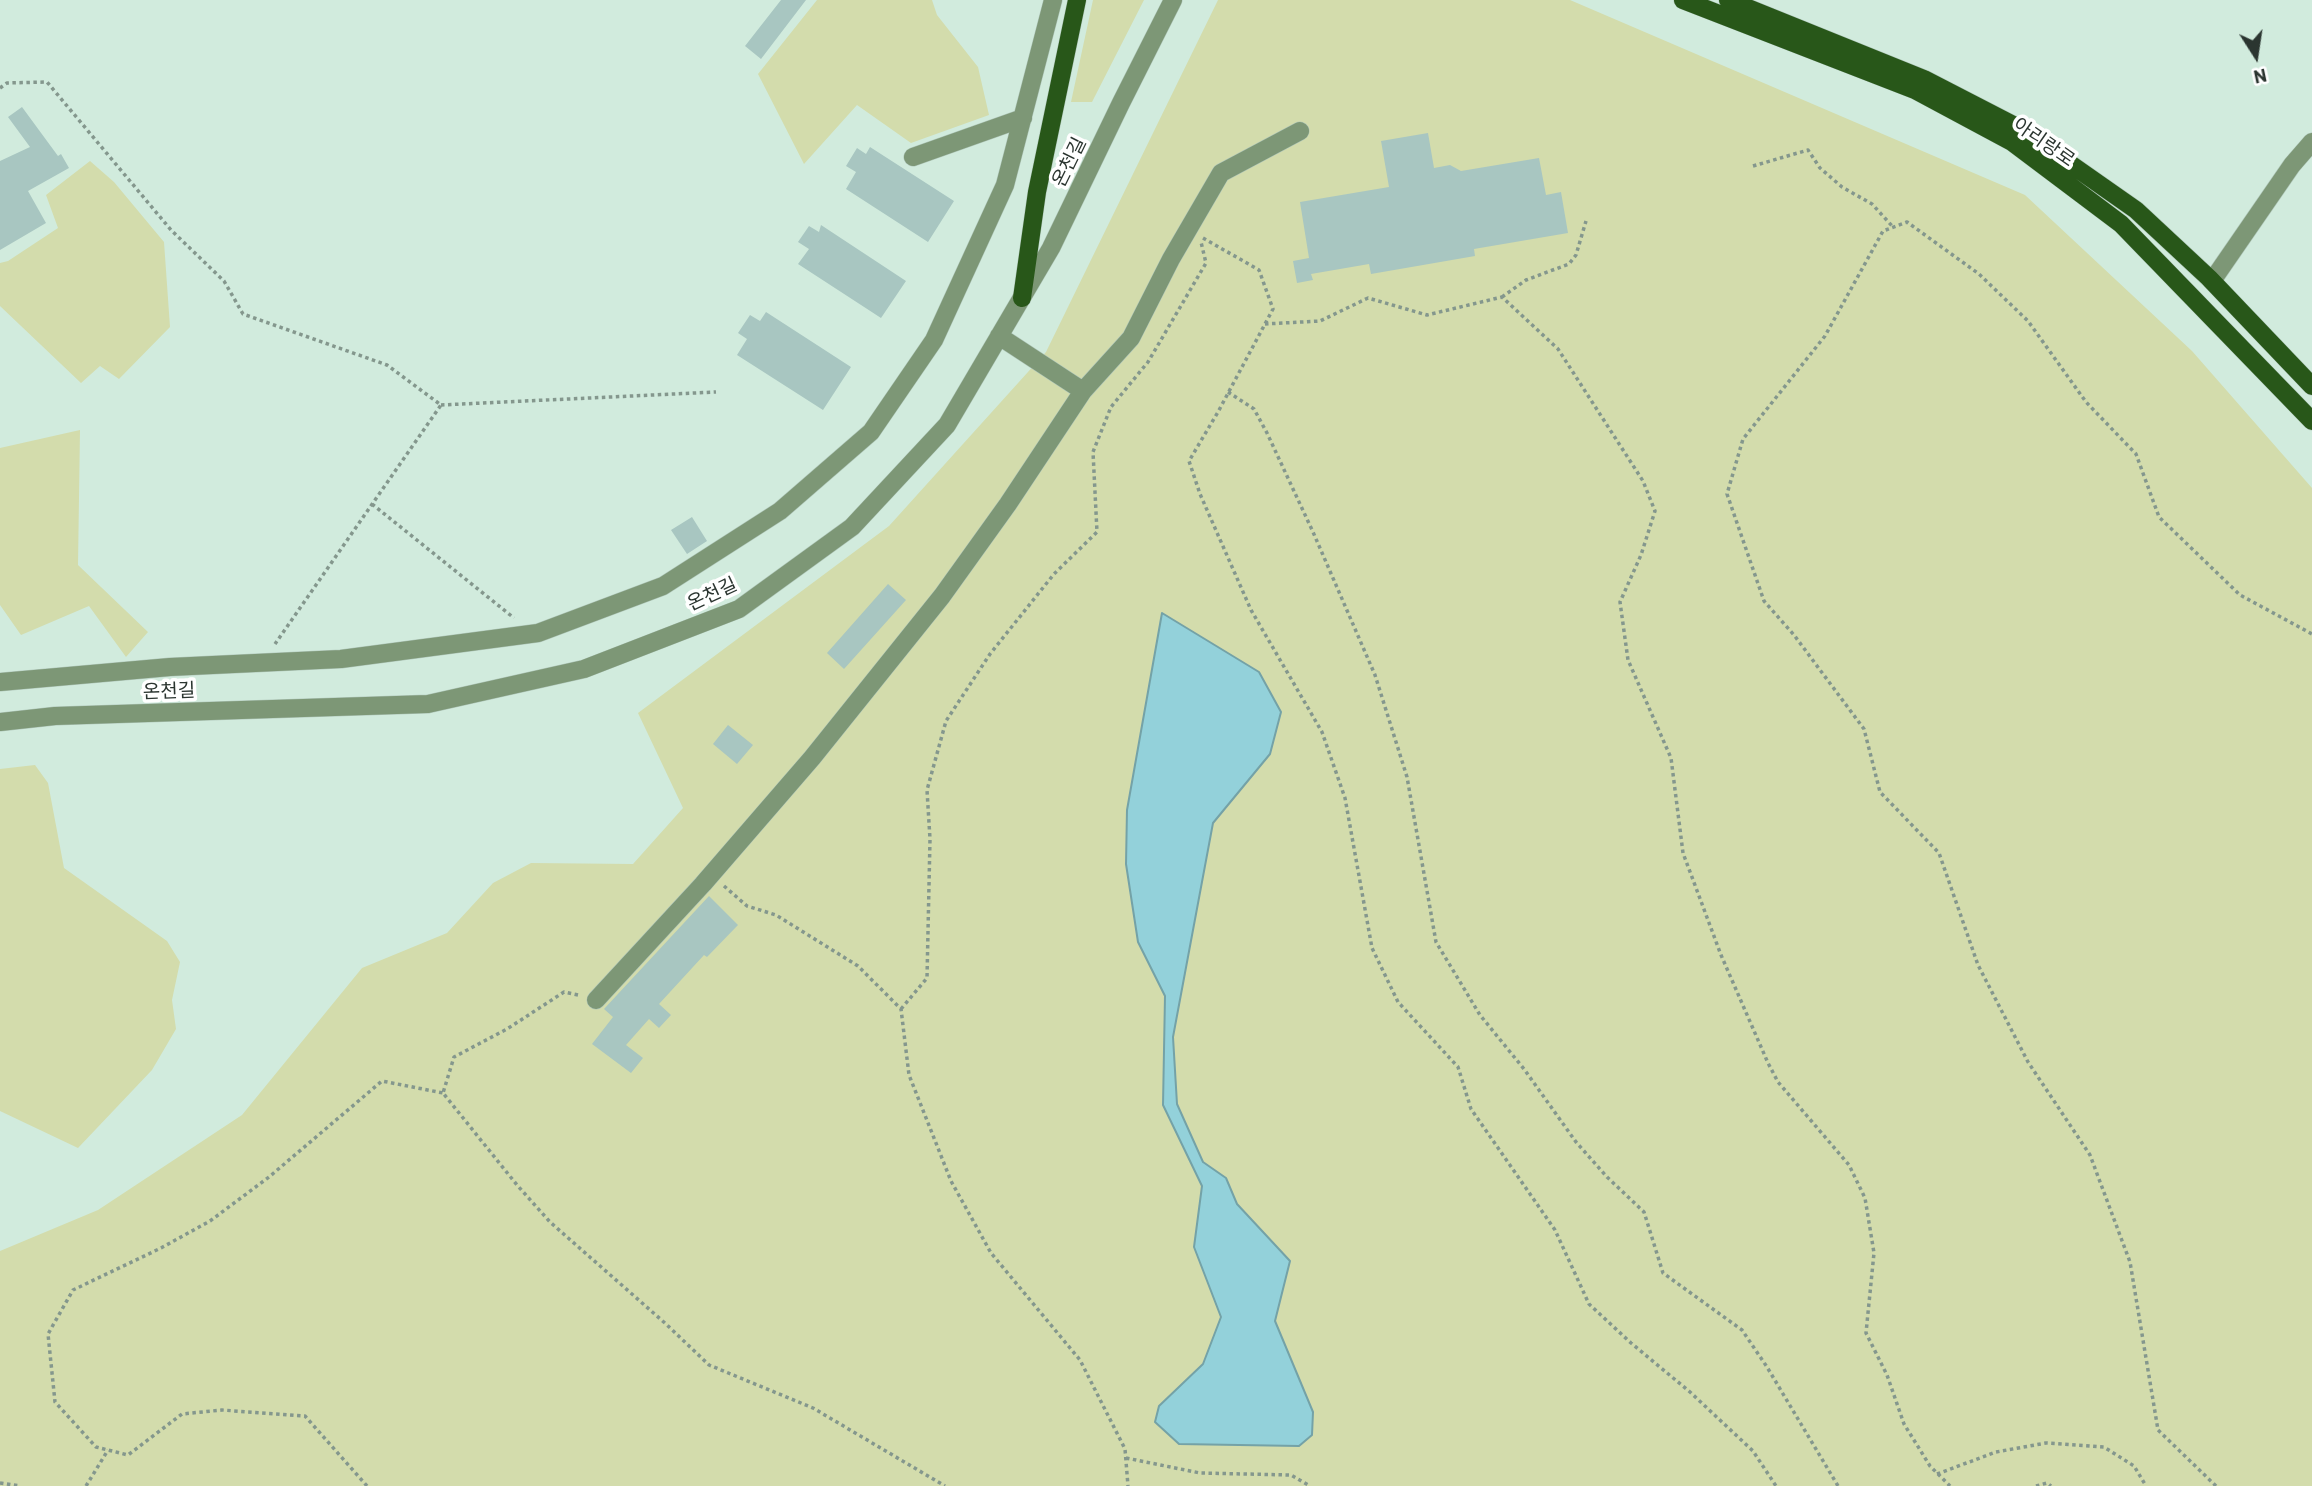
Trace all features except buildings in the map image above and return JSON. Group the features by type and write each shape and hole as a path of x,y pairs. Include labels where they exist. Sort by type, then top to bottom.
{"main road":[{"path":"1022,298 1037,192 1077,0"},
{"name":"아리랑로","path":"1683,0 1915,90 2012,142 2121,224 2312,421"},
{"name":"아리랑로","path":"1728,0 1924,79 2019,128 2136,210 2212,281 2312,386"}],"street":[{"path":"0,682 170,667 341,659 538,633 663,586 780,511 871,432 933,340 1005,185 1053,0"},
{"name":"온천길","path":"0,722 55,716 428,704 584,669 739,609 852,527 947,425 1051,248 1173,0"},
{"path":"913,157 1023,118"},
{"path":"596,1000 711,875 812,758 942,596 1008,504 1083,391 1131,338 1171,259 1221,173 1300,131"},
{"path":"2212,281 2292,165 2312,142"},
{"path":"999,336 1083,391"}],"path":[{"path":"0,88 7,83 47,82 172,230 224,281 243,314 387,365 441,405 716,392"},
{"path":"1754,166 1808,150 1820,168 1842,187 1872,204 1893,227"},
{"path":"1265,324 1320,321 1368,298 1427,316 1502,297 1526,281 1569,264 1576,255 1586,221"},
{"path":"2216,1486 2158,1430 2130,1262 2090,1155 2028,1062 1978,965 1939,853 1880,792 1864,729 1794,635 1764,601 1727,494 1744,439 1825,336 1883,231 1907,222 1979,274 2028,321 2086,402 2136,454 2159,517 2240,595 2312,634"},
{"path":"901,1009 927,978 930,839 927,790 946,720 990,654 1054,574 1097,532 1093,452 1111,407 1148,362 1206,263 1200,236 1259,270 1273,309 1189,461 1200,494 1251,610 1322,732 1345,798 1372,948 1398,1002 1458,1067 1471,1109 1555,1230 1589,1304 1753,1451 1776,1486"},
{"path":"1502,297 1558,349 1643,481 1655,511 1641,555 1620,602 1628,660 1671,758 1683,853 1721,955 1778,1082 1849,1165 1865,1198 1874,1253 1866,1333 1887,1375 1905,1424 1930,1466 1950,1486"},
{"path":"1228,392 1254,409 1267,433 1375,675 1407,778 1436,942 1480,1015 1524,1069 1576,1142 1607,1177 1644,1212 1663,1273 1742,1330 1838,1486"},
{"path":"262,663 441,405"},
{"path":"372,504 514,618"},
{"path":"711,875 747,906 776,915 858,966 901,1009 909,1075 951,1181 991,1253 1080,1360 1125,1450 1128,1486"},
{"path":"443,1093 454,1057 507,1029 564,992 596,1000"},
{"path":"367,1486 305,1416 222,1410 182,1414 128,1455 96,1447 55,1402 48,1334 73,1290 210,1221 269,1178 382,1081 443,1093 550,1222 709,1365 813,1408 945,1486"},
{"path":"1937,1474 1996,1452 2046,1443 2104,1447 2134,1466 2146,1486"},
{"path":"86,1486 108,1450"},
{"path":"1126,1458 1200,1473 1291,1475 1310,1486"},
{"path":"0,1483 20,1486"},
{"path":"2036,1486 2047,1483 2051,1486"}],"green space":[{"path":"817,0 932,0 937,15 978,67 989,115 911,143 857,105 804,164 758,74"},
{"path":"1093,0 1144,0 1092,102 1071,102"},
{"path":"1218,0 1570,0 2025,195 2192,351 2312,488 2312,1486 0,1486 0,1251 98,1210 242,1115 362,968 447,933 493,883 531,863 633,864 683,808 638,713 889,526 1046,352"},
{"path":"90,161 114,182 164,242 170,327 119,379 100,366 81,383 0,306 0,263 8,261 58,228 46,195"},
{"path":"80,430 78,565 148,632 126,657 89,606 21,635 0,605 0,448"},
{"path":"35,765 48,783 64,868 167,941 180,962 172,1000 176,1029 152,1070 78,1148 0,1111 0,769"}],"water":[{"path":"1162,613 1259,672 1281,712 1270,754 1213,823 1173,1037 1177,1104 1203,1162 1226,1178 1237,1204 1290,1261 1275,1321 1313,1412 1312,1435 1299,1446 1179,1444 1155,1422 1159,1406 1203,1364 1221,1317 1194,1247 1202,1186 1163,1105 1165,996 1138,942 1126,864 1127,810"}]}
